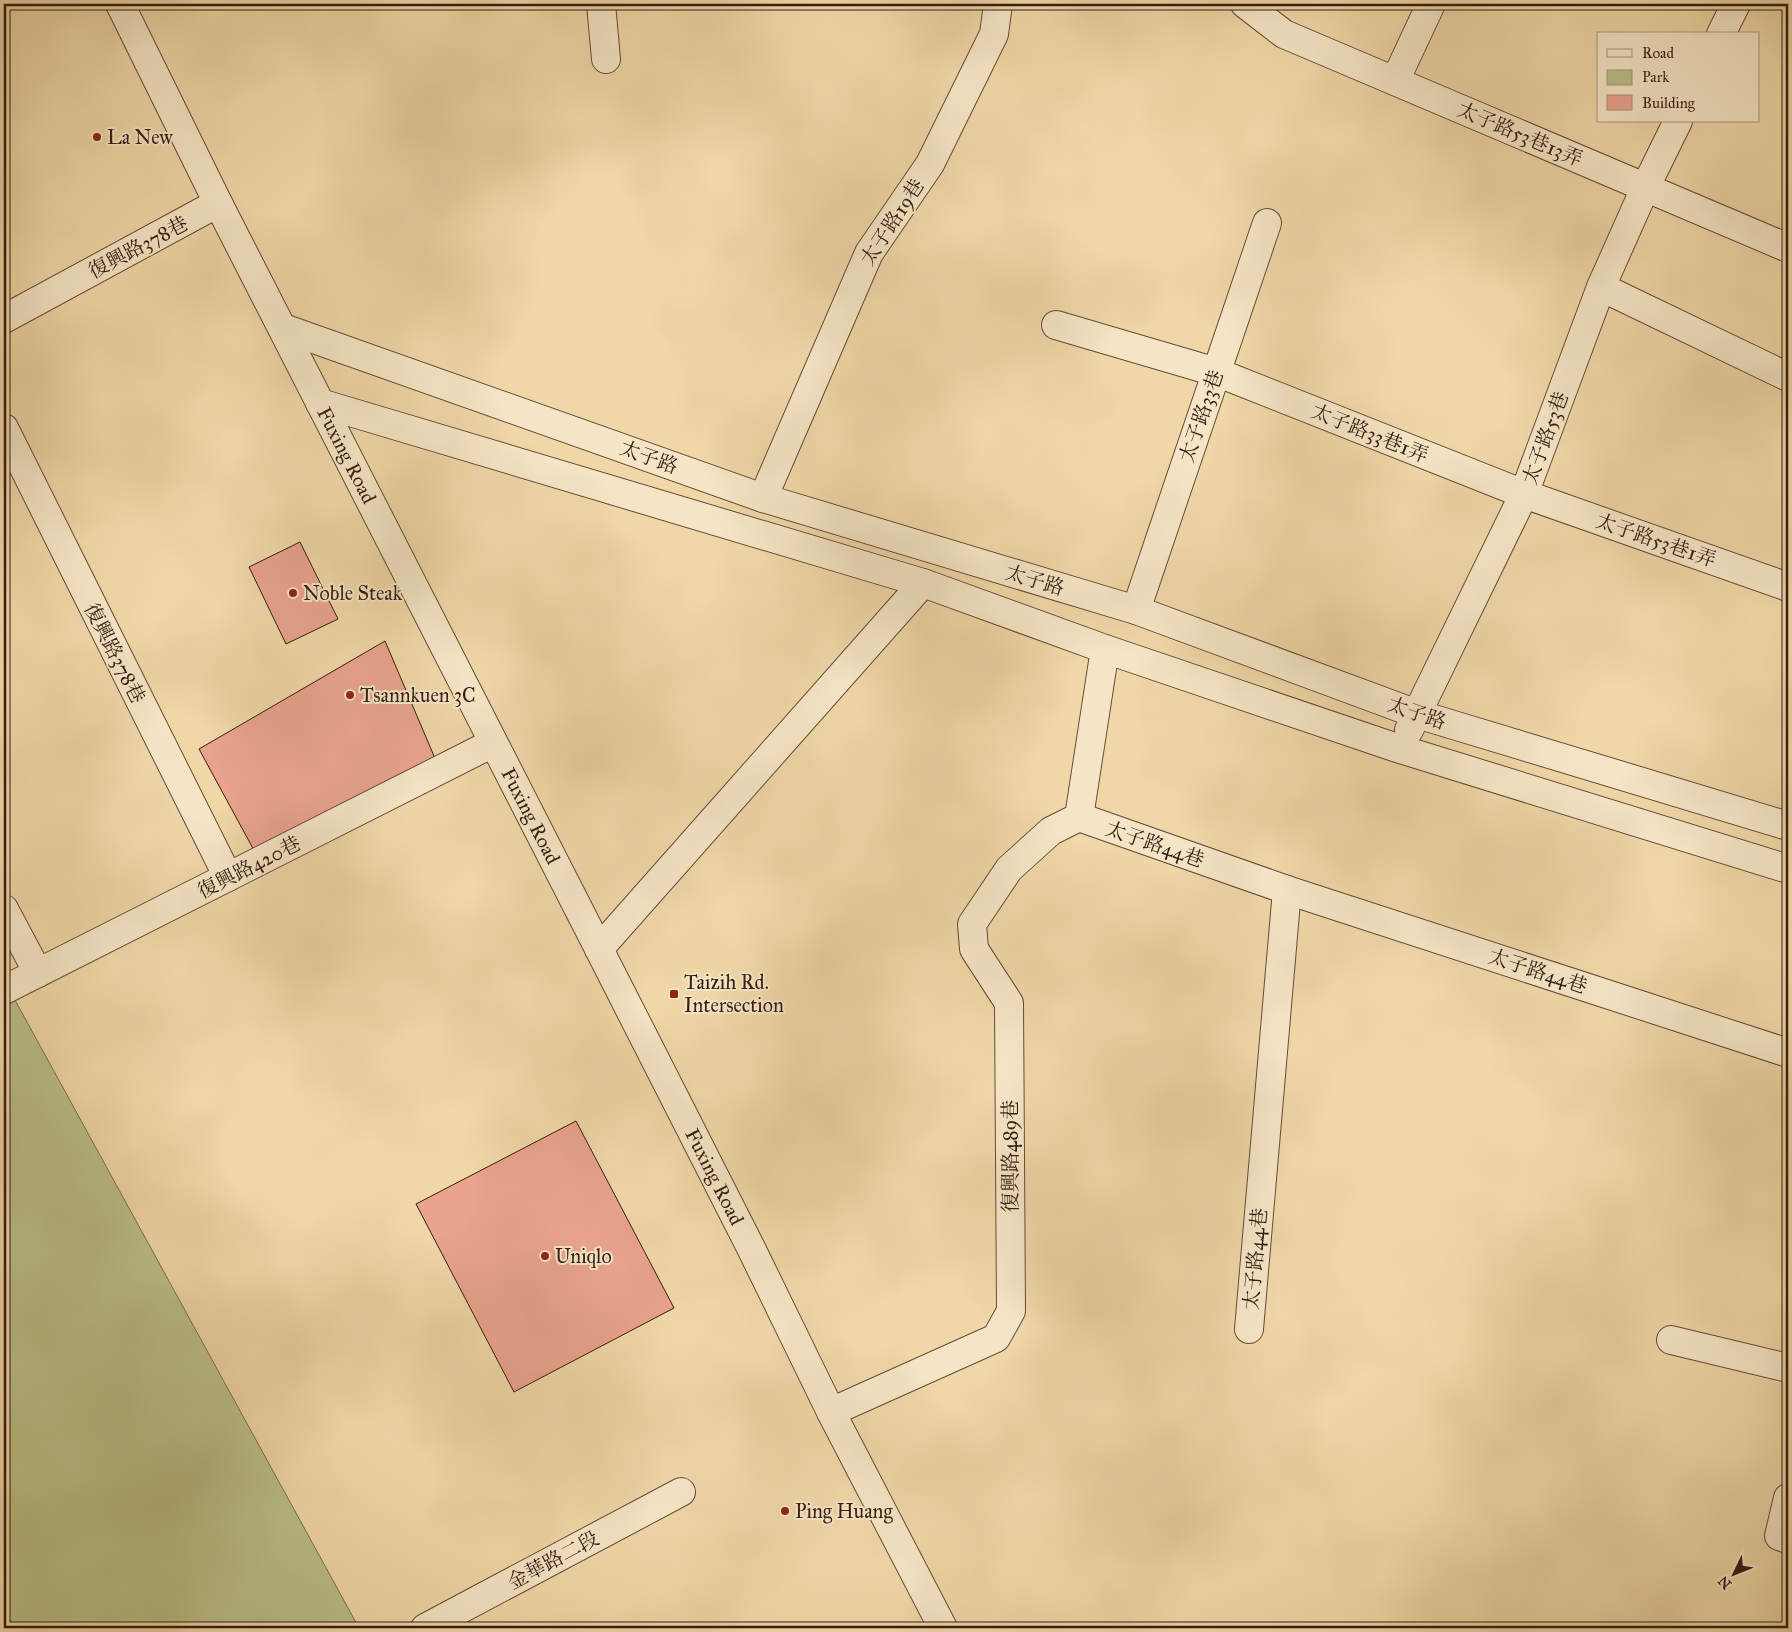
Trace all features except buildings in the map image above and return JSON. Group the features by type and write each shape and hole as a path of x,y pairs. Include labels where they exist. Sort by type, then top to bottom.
{"street":[{"name":"Fuxing Road","path":"120,4 218,203 751,1248 831,1412 943,1628"},
{"path":"601,4 606,60"},
{"name":"太子路19巷","path":"763,498 868,253 930,164 994,34 998,4"},
{"path":"1395,81 1432,4"},
{"path":"1722,32 1736,4"},
{"name":"太子路53巷13弄","path":"1248,7 1284,34 1646,186 1788,248"},
{"name":"太子路53巷","path":"1400,749 1524,494 1601,287 1646,186 1678,122"},
{"name":"復興路378巷","path":"4,319 218,203"},
{"name":"太子路33巷","path":"1136,610 1268,223"},
{"path":"1601,287 1788,377"},
{"name":"太子路33巷1弄","path":"1056,325 1216,372 1524,494"},
{"name":"太子路","path":"283,328 763,498 1136,610 1417,714 1788,826"},
{"name":"太子路","path":"320,403 923,583 1105,649 1400,749 1788,869"},
{"name":"復興路378巷","path":"4,428 228,877"},
{"name":"太子路53巷1弄","path":"1524,494 1788,586"},
{"path":"599,949 923,583"},
{"name":"太子路44巷","path":"1079,817 1105,649"},
{"name":"復興路420巷","path":"4,990 493,743"},
{"name":"太子路44巷","path":"1051,831 1079,817 1287,890 1788,1053"},
{"name":"復興路489巷","path":"831,1412 996,1338 1011,1310 1009,1003 974,948 972,924 1009,869 1051,831"},
{"name":"太子路44巷","path":"1249,1329 1287,890"},
{"path":"4,909 38,973"},
{"path":"1671,1340 1788,1368"},
{"name":"金華路二段","path":"425,1628 681,1492"},
{"path":"1788,1498 1779,1536 1788,1539"}],"green space":[{"path":"4,980 359,1628 4,1628"}],"place":[{"name":"La New","path":"97,137"},
{"name":"Noble Steak","path":"293,593"},
{"name":"Tsannkuen 3C","path":"350,695"},
{"name":"Taizih Rd. Intersection","path":"674,994"},
{"name":"Uniqlo","path":"545,1256"},
{"name":"Ping Huang","path":"785,1511"}]}
